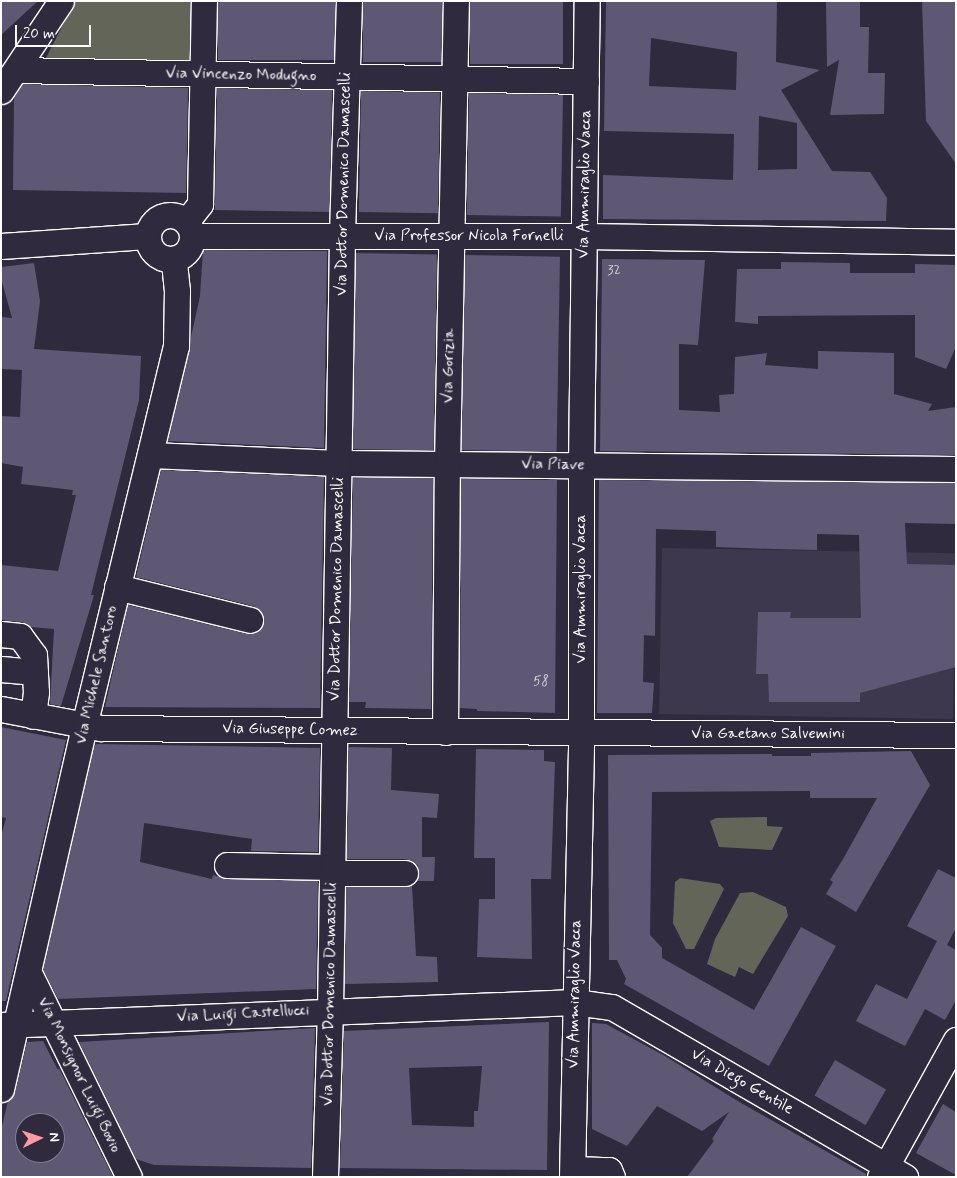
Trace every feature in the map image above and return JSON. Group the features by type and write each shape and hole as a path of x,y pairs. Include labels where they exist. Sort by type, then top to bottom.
{"street":[{"path":"1,91 61,1"},
{"path":"189,229 200,204 204,1"},
{"name":"Via Dottor Domenico Damascelli","path":"325,1177 330,1010 342,235 349,1"},
{"name":"Via Gorizia","path":"445,732 447,464 456,1"},
{"name":"Via Ammiraglio Vacca","path":"572,1173 581,733 581,466 587,1"},
{"name":"Via Vincenzo Modugno","path":"16,70 203,75 586,80"},
{"path":"174,215 189,229 192,243 185,254 174,260 167,260 150,249 147,236 151,224 162,216 174,215"},
{"name":"Via Professor Nicola Fornelli","path":"189,229 342,235 584,236 956,242"},
{"path":"1,246 147,236"},
{"name":"Via Michele Santoro","path":"1,1089 9,1025 29,973 84,726 176,346 177,300 174,260"},
{"name":"Via Piave","path":"150,455 447,464 956,469"},
{"path":"117,587 250,620"},
{"path":"1,634 20,636 34,655 33,716"},
{"path":"1,669 35,672"},
{"name":"Via Giuseppe Comez","path":"1,709 84,726 581,733"},
{"name":"Via Gaetano Salvemini","path":"581,733 956,735"},
{"path":"227,865 405,873"},
{"name":"Via Monsignor Luigi Bovio","path":"29,973 129,1177"},
{"name":"Via Luigi Castellucci","path":"9,1025 330,1010 575,1002"},
{"name":"Via Diego Gentile","path":"575,1002 612,1007 622,1012 890,1173"},
{"path":"890,1173 956,1040"},
{"path":"572,1173 609,1170 612,1177"}],"shaded area":[{"path":"662,548 956,553 953,719 659,714"}],"green space":[{"path":"75,1 193,1 192,61 46,58"},
{"path":"767,817 767,826 783,827 772,850 719,847 710,821 716,818"},
{"path":"680,878 720,884 724,889 694,949 686,949 673,923 675,882"},
{"path":"753,892 786,907 788,916 753,974 739,967 735,977 707,964 715,939 740,893"}],"building":[{"path":"1,1 38,1 1,35"},
{"path":"218,1 335,1 335,60 218,60"},
{"path":"363,1 442,1 442,62 363,62"},
{"path":"470,1 563,1 563,64 470,64"},
{"path":"606,1 777,1 776,62 820,70 781,90 832,171 870,172 887,198 886,221 603,219 603,175 733,180 734,134 604,131","holes":["651,38 737,52 736,90 649,86","759,116 797,123 797,169 758,170"]},
{"path":"826,1 860,1 860,27 869,27 868,73 885,73 884,114 830,115 839,60 827,67"},
{"path":"922,1 956,1 956,164 926,121"},
{"path":"23,84 188,88 186,193 13,190 14,98"},
{"path":"217,88 332,90 330,212 215,210"},
{"path":"361,91 440,92 438,213 359,212"},
{"path":"469,93 563,95 561,217 467,215"},
{"path":"203,250 327,251 324,448 168,441 200,296"},
{"path":"356,253 437,254 434,450 353,449"},
{"path":"465,255 560,257 557,452 462,450"},
{"path":"602,259 705,260 698,345 679,344 679,410 720,412 719,395 734,394 735,357 767,353 765,365 818,369 818,351 894,353 894,394 932,404 928,411 956,407 956,455 600,451"},
{"path":"781,262 850,263 850,273 915,273 915,264 956,265 956,347 946,369 915,357 915,315 758,316 758,324 735,322 737,269 781,269"},
{"path":"34,263 40,301 34,349 141,356 139,400 91,595 94,595 61,706 50,704 54,629 31,627 22,622 1,620 1,565 58,571 76,495 72,495 73,490 21,484 23,467 1,463 1,416 20,417 22,370 1,369 1,317 12,318 1,278 1,267"},
{"path":"161,470 324,477 320,708 105,707 128,605 247,634 254,634 260,630 264,623 260,610 253,606 136,577"},
{"path":"353,478 433,478 431,709 365,708 366,702 349,702"},
{"path":"461,479 557,480 555,713 477,711 477,709 460,708"},
{"path":"599,480 956,483 956,524 905,523 907,564 956,565 956,667 860,693 860,702 769,702 768,674 756,674 758,612 791,612 790,618 861,618 859,535 817,534 817,550 773,549 716,547 716,531 656,529 655,636 644,635 643,682 654,683 652,713 597,713"},
{"path":"1,727 66,740 6,1001 1,1001 1,836 6,818 1,817"},
{"path":"97,744 320,748 318,852 251,851 252,839 144,823 140,862 212,879 213,875 227,879 318,881 316,989 58,999 43,969 94,746"},
{"path":"348,748 392,748 391,790 439,794 437,818 422,817 422,857 435,857 434,881 417,881 418,866 413,861 405,859 347,859"},
{"path":"476,749 544,750 544,761 555,762 551,879 531,879 532,959 477,957 479,899 495,899 495,858 474,858"},
{"path":"911,751 930,785 856,912 826,894 833,882 830,880 877,798 810,798 810,791 652,792 650,935 662,948 662,958 754,1010 801,927 836,946 769,1066 624,984 626,979 617,960 609,960 608,755 772,754 772,756 811,756 811,753"},
{"path":"938,869 956,878 956,928 947,945 956,950 956,1000 945,1020 925,1009 905,1046 856,1021 876,984 907,999 937,941 907,926"},
{"path":"412,886 416,956 437,957 438,982 345,984 346,887"},
{"path":"549,1022 547,1170 340,1168 344,1031","holes":["482,1066 478,1111 474,1111 474,1127 412,1125 409,1068"]},
{"path":"592,1023 606,1024 665,1056 736,1100 866,1174 866,1177 687,1177 714,1141 712,1139 729,1112 702,1131 657,1106 627,1146 592,1129"},
{"path":"315,1028 311,1168 154,1165 136,1159 79,1042"},
{"path":"43,1041 58,1070 59,1068 113,1177 1,1177 1,1130 8,1101 15,1092 27,1042"},
{"path":"835,1060 886,1090 866,1125 814,1096"},
{"path":"943,1104 956,1112 956,1175 916,1153"}]}
